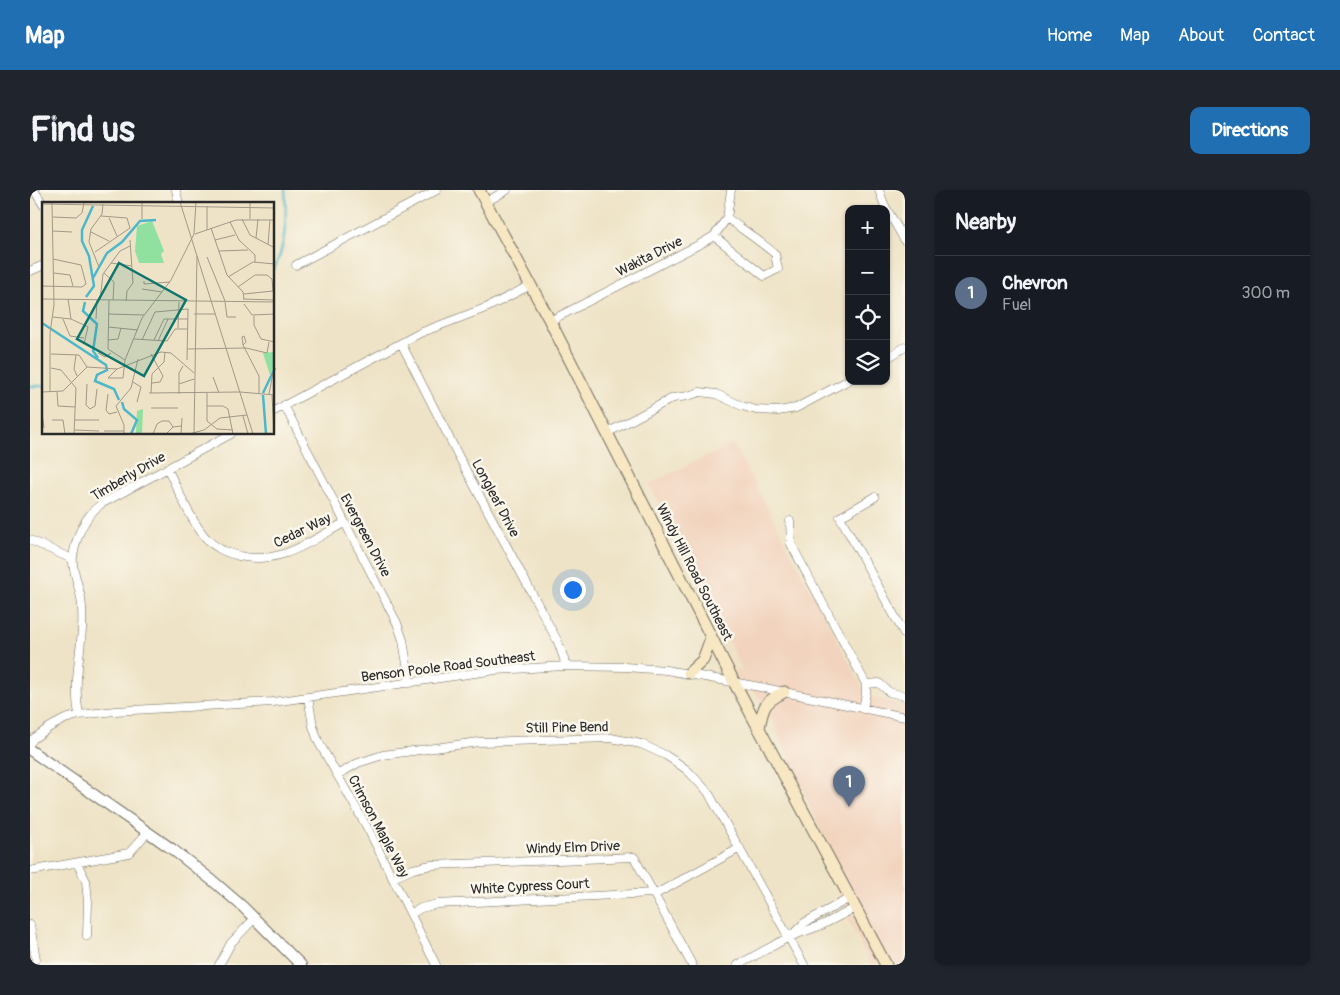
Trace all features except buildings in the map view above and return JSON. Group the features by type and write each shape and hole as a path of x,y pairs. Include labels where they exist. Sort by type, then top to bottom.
{"main road":[{"name":"Windy Hill Road Southeast","path":"480,190 550,321 734,682 886,965"},
{"path":"689,673 703,660 712,638"},
{"path":"759,728 765,705 771,699 784,692"}],"street":[{"path":"34,190 42,203"},
{"path":"296,265 437,190"},
{"path":"486,202 507,190"},
{"name":"Wakita Drive","path":"550,321 714,236 727,218 731,190"},
{"path":"879,190 884,204 905,241"},
{"path":"714,236 764,276 778,269 776,254 727,218"},
{"path":"30,272 42,266"},
{"path":"275,410 400,343 488,307 531,285"},
{"name":"Longleaf Drive","path":"400,343 556,637 565,666"},
{"path":"890,356 905,347"},
{"path":"607,433 673,398 700,392 716,394 756,410 778,412 796,408 845,382"},
{"name":"Evergreen Drive","path":"284,405 397,623 403,640 410,683"},
{"name":"Timberly Drive","path":"72,559 84,523 94,509 229,435"},
{"name":"Cedar Way","path":"167,468 200,530 216,547 227,553 262,559 285,555 344,523"},
{"path":"875,497 840,517 905,635"},
{"path":"790,521 791,544 866,684 863,709"},
{"path":"30,540 72,559 79,585 83,620 76,682 79,715"},
{"name":"Benson Poole Road Southeast","path":"30,743 50,727 65,719 79,715 273,702 505,670 565,666 625,667 689,673 905,717"},
{"path":"866,684 879,683 890,692 905,696"},
{"name":"Crimson Maple Way","path":"308,697 315,734 368,829 436,965"},
{"name":"Still Pine Bend","path":"337,775 358,763 383,755 479,742 589,738 619,739 654,749 688,770 708,792 804,965"},
{"path":"30,750 148,832 213,881 255,918 301,965"},
{"path":"30,871 129,853 148,832"},
{"path":"653,894 740,848"},
{"name":"Windy Elm Drive","path":"393,878 413,869 431,866 634,857 692,965"},
{"path":"76,863 86,881 88,902 87,936"},
{"name":"White Cypress Court","path":"411,914 421,908 437,904 653,894"},
{"path":"789,937 804,924 853,903"},
{"path":"738,965 789,937 822,925 853,903"},
{"path":"219,965 231,943 255,918"},
{"path":"30,925 36,959"}],"shaded area":[{"path":"733,443 867,696 905,706 905,965 871,965 848,920 815,817 771,717 757,694 714,667 743,671 649,484"}],"waterway":[{"path":"275,267 281,251 285,231 285,190"},
{"path":"30,386 42,386"}],"place":[{"name":"Chevron","path":"849,807"}]}
